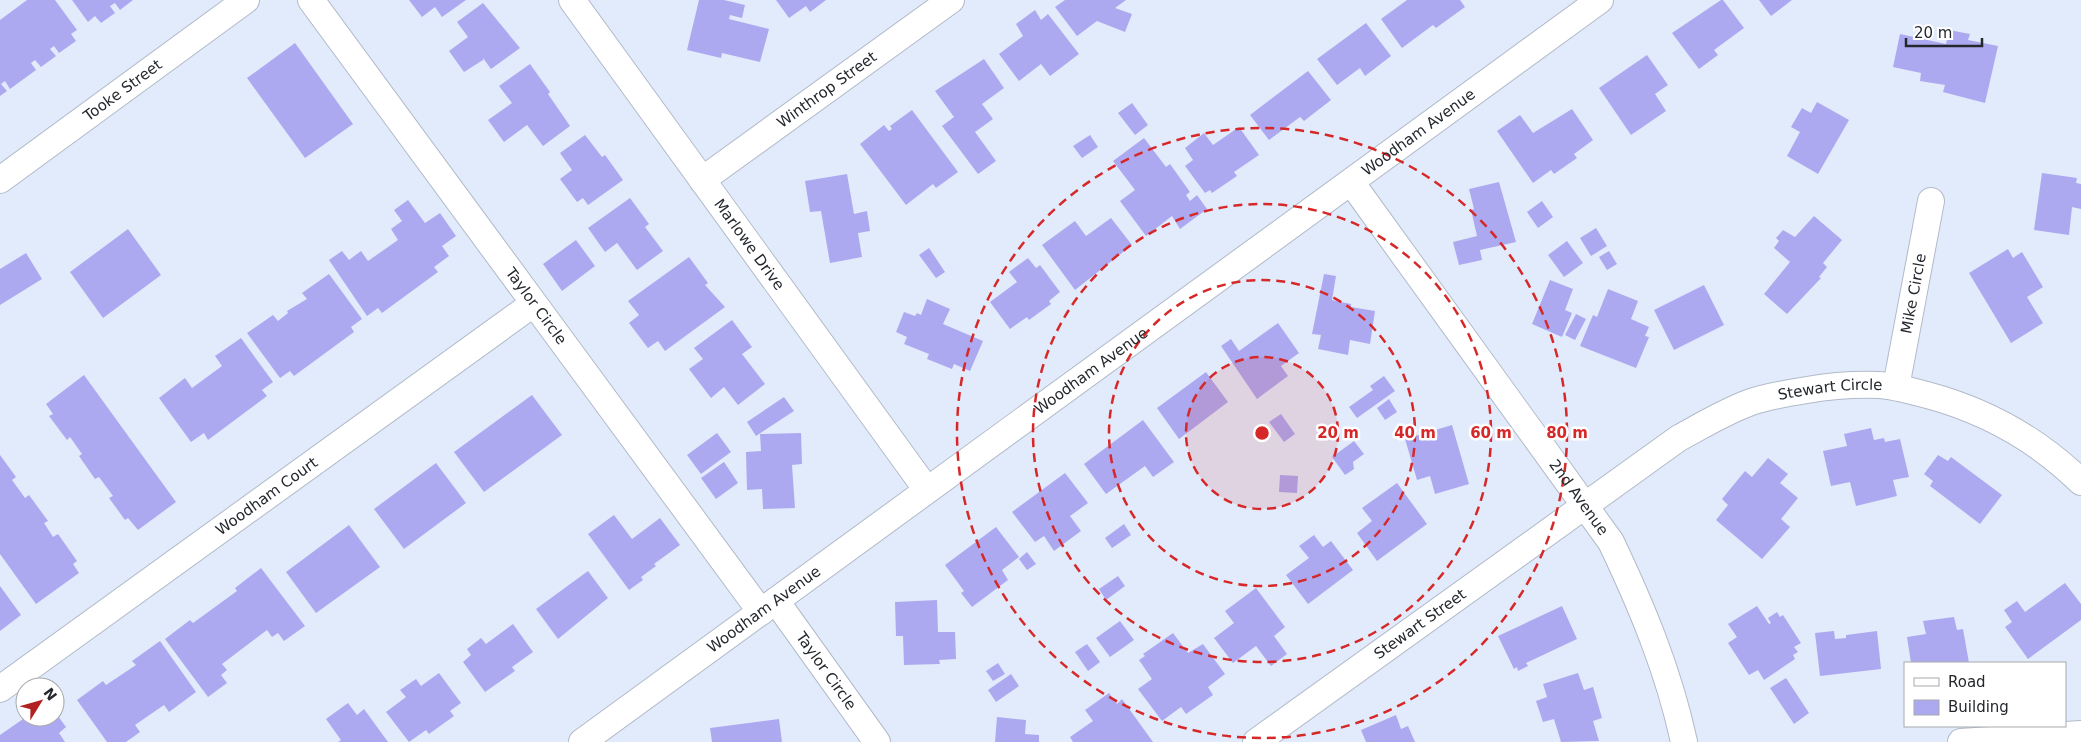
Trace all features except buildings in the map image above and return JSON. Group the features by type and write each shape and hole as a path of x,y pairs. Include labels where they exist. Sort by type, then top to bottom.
{"street":[{"name":"Tooke Street","path":"0,180 246,0"},
{"name":"Taylor Circle","path":"311,0 533,304 768,607 877,742"},
{"name":"Marlowe Drive","path":"572,0 927,490"},
{"name":"Winthrop Street","path":"702,180 951,0"},
{"name":"Woodham Avenue","path":"582,742 1600,0"},
{"name":"2nd Avenue","path":"1351,182 1611,542 1639,600 1676,704 1684,742"},
{"name":"Mike Circle","path":"1896,387 1931,201"},
{"name":"Woodham Court","path":"0,689 533,304"},
{"name":"Stewart Circle","path":"1584,504 1679,438 1725,413 1752,402 1780,394 1826,387 1878,385 1896,387 1959,404 1991,417 2036,444 2060,461 2081,482"},
{"name":"Stewart Street","path":"1256,742 1584,504"},
{"path":"1961,742 2081,734"}]}
